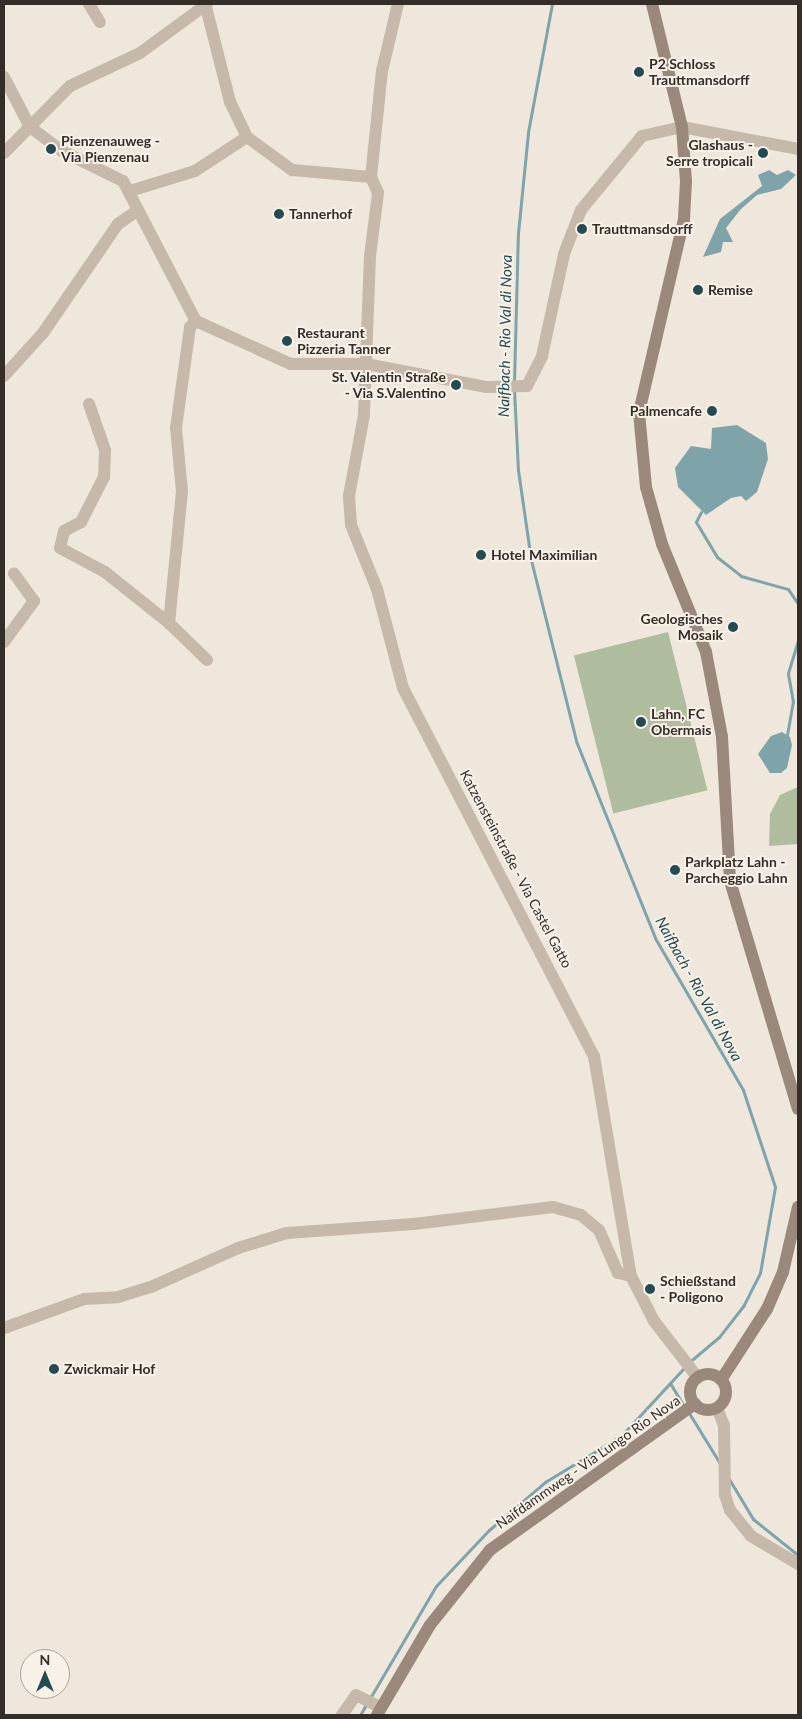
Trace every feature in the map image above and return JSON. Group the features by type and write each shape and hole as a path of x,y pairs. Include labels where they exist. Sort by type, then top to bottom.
{"main road":[{"path":"652,4 682,127 684,219 675,260 658,319 639,413 646,487 662,544 706,652 715,692 734,899 740,926 798,1109"},
{"path":"721,1380 767,1309 783,1272 798,1207"},
{"path":"694,1374 707,1374 721,1380 726,1395 717,1408 690,1410 690,1394 694,1374"},
{"name":"Naifdammweg - Via Lungo Rio Nova","path":"378,1709 430,1625 490,1550 553,1502 690,1410"}],"street":[{"path":"89,4 100,22"},
{"path":"4,154 70,86 140,53 207,6 230,102 247,137 292,170 371,177 382,71 398,4"},
{"path":"4,77 30,126 62,151 123,180 196,322 290,364 366,364 511,388 527,386 536,373 564,254 581,210 642,136 682,127 798,149"},
{"path":"130,191 195,171 247,137"},
{"name":"Katzensteinstraße - Via Castel Gatto","path":"371,177 378,193 364,415 349,496 351,524 378,589 403,688 594,1056 631,1276 654,1321 694,1374"},
{"path":"4,376 43,333 118,224 138,210"},
{"path":"169,623 182,491 176,428 189,335 196,322"},
{"path":"89,404 105,450 104,478 81,522 64,532 60,548 105,572 169,623 207,660"},
{"path":"4,642 34,601 14,573"},
{"path":"4,1328 84,1299 118,1297 151,1286 238,1248 287,1232 414,1224 553,1206 581,1215 599,1230 618,1273 631,1276"},
{"path":"717,1408 724,1425 725,1495 735,1520 751,1536 798,1564"},
{"path":"342,1715 356,1695 378,1709"}],"green space":[{"name":"Lahn, FC Obermais","path":"668,632 707,790 613,814 574,655"},
{"path":"798,787 798,844 769,846 770,814 780,795"}],"water":[{"path":"769,170 777,175 788,170 796,175 781,189 757,195 741,209 726,228 733,242 723,242 721,252 703,257 720,219 762,186 758,175"},
{"path":"737,425 766,443 768,459 757,492 746,501 741,496 731,498 706,515 678,487 675,468 691,446 711,449 712,428"},
{"path":"782,732 790,737 792,745 787,768 781,773 770,773 758,754 771,736"}],"waterway":[{"name":"Naifbach - Rio Val di Nova","path":"514,383 518,233 528,132 552,4"},
{"name":"Naifbach - Rio Val di Nova","path":"514,389 518,470 531,560 576,741 655,938 743,1090 775,1187 760,1273 744,1305 719,1337 689,1362"},
{"path":"701,512 696,522 717,557 741,576 788,589 798,604"},
{"path":"787,735 793,702 788,673 798,640"},
{"name":"Naifbach - Rio Val di Nova","path":"370,1698 436,1586 489,1530 545,1482 621,1436 685,1367"},
{"path":"670,1383 685,1408"},
{"path":"689,1413 721,1465"},
{"path":"729,1479 753,1519 798,1555"},
{"name":"Naifbach - Rio Val di Nova","path":"360,1715 367,1703"}],"place":[{"name":"P2 Schloss Trauttmansdorff","path":"639,72"},
{"name":"Pienzenauweg - Via Pienzenau","path":"51,149"},
{"name":"Glashaus - Serre tropicali","path":"763,153"},
{"name":"Tannerhof","path":"279,214"},
{"name":"Trauttmansdorff","path":"582,229"},
{"name":"Remise","path":"698,290"},
{"name":"Restaurant Pizzeria Tanner","path":"287,341"},
{"name":"St. Valentin Straße - Via S.Valentino","path":"456,385"},
{"name":"Palmencafe","path":"712,411"},
{"name":"Hotel Maximilian","path":"481,555"},
{"name":"Geologisches Mosaik","path":"733,627"},
{"name":"Lahn, FC Obermais","path":"641,722"},
{"name":"Parkplatz Lahn - Parcheggio Lahn","path":"675,870"},
{"name":"Schießstand - Poligono","path":"650,1289"},
{"name":"Zwickmair Hof","path":"54,1369"}]}
